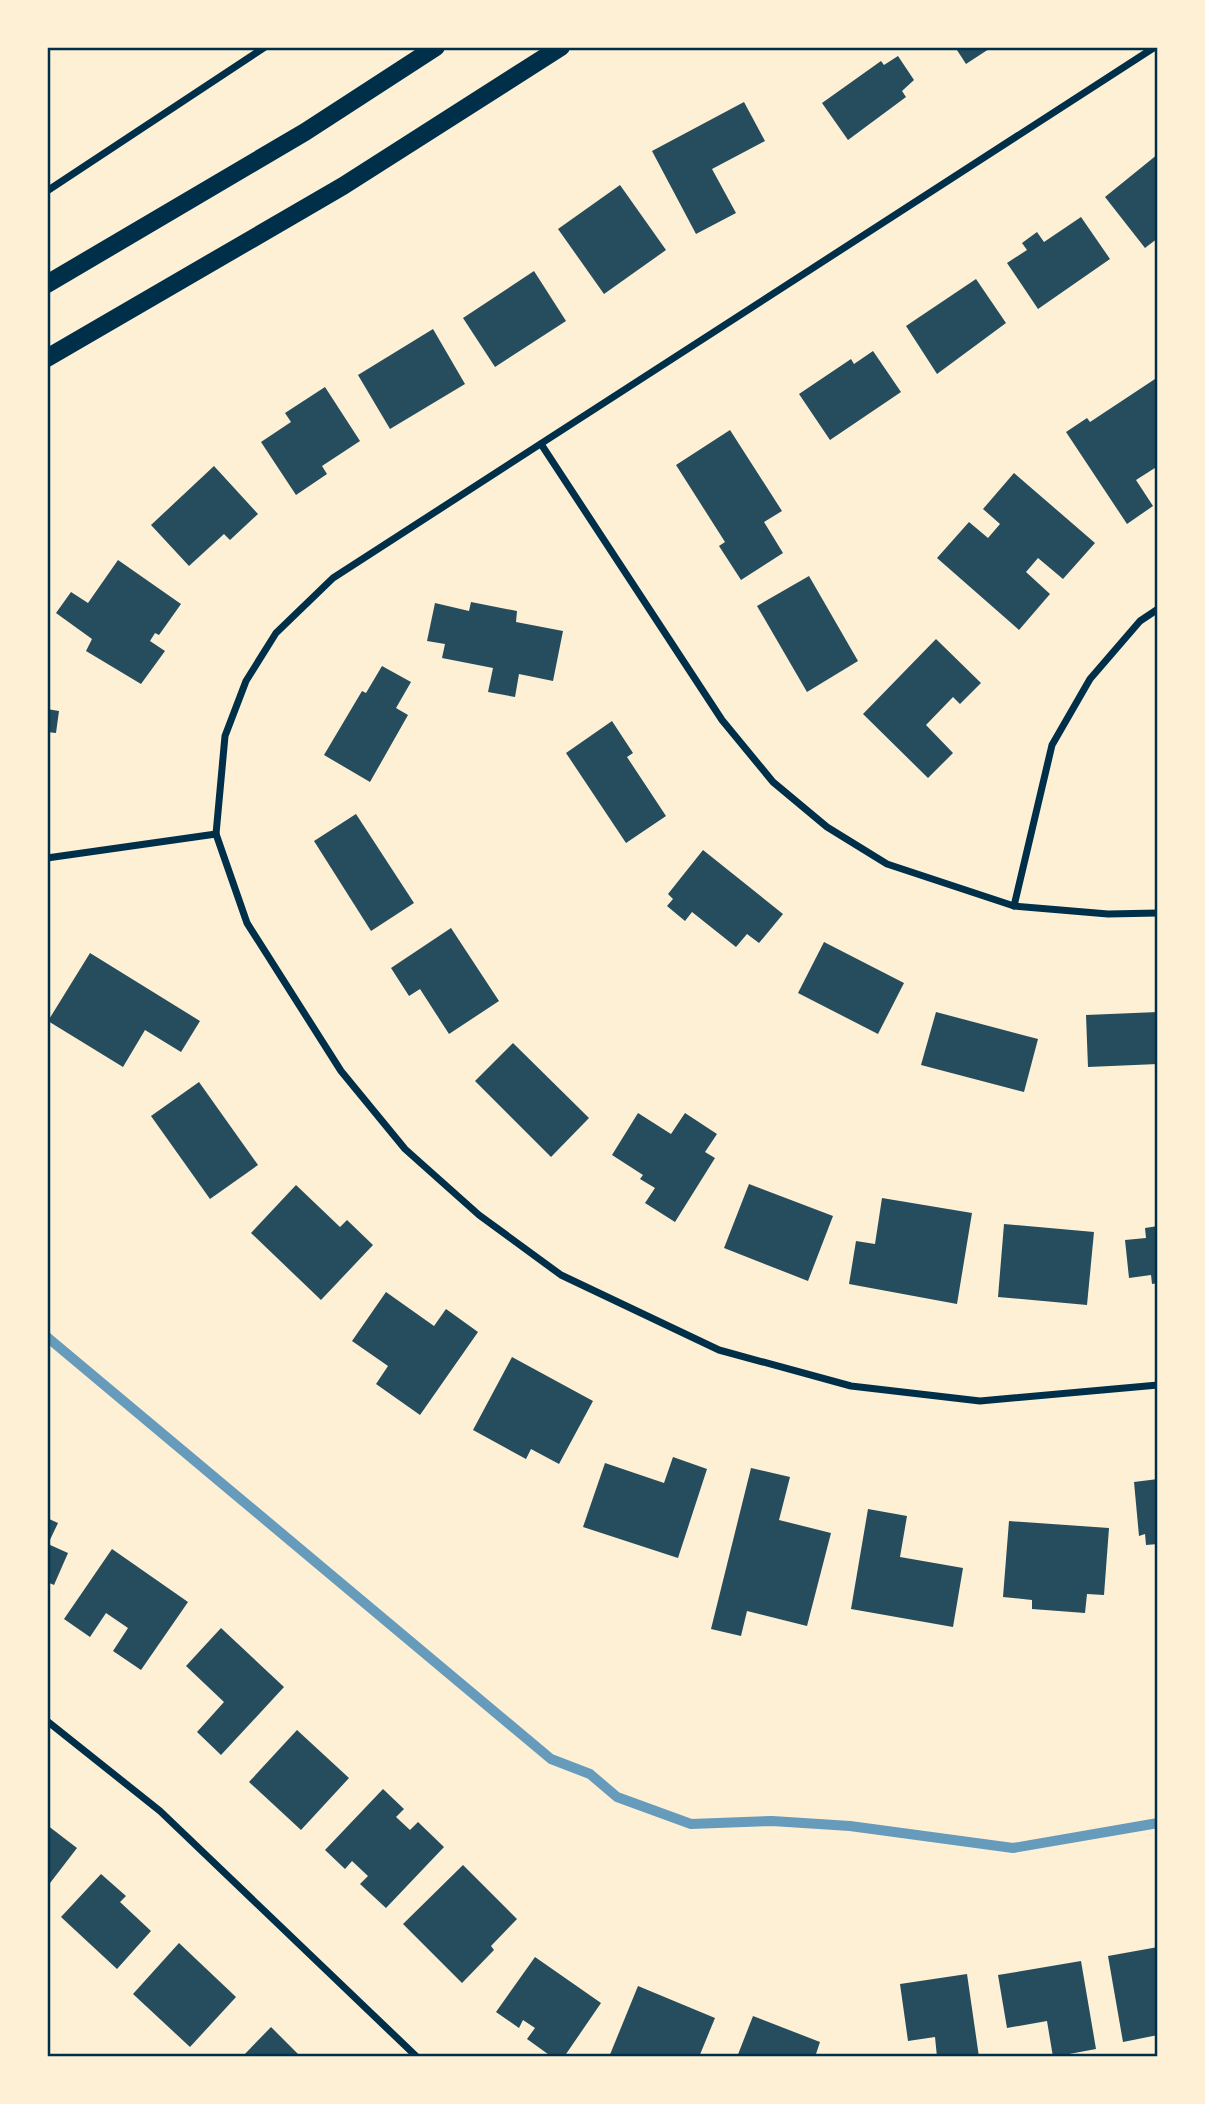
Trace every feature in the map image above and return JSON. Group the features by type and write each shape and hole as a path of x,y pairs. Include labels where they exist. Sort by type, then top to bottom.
{"main road":[{"path":"47,284 305,132 436,47"},
{"path":"47,358 343,186 561,47"}],"street":[{"path":"47,191 265,47"},
{"path":"1155,47 333,578 275,633 246,681 225,736 216,834 247,923 341,1071 405,1149 479,1215 561,1275 719,1350 851,1386 980,1401 1158,1385"},
{"path":"541,444 722,720 773,782 827,827 887,864 1014,906 1108,914 1158,913"},
{"path":"1014,906 1052,745 1090,679 1140,621 1158,609"},
{"path":"47,858 216,834"},
{"path":"47,1721 160,1811 417,2057"}],"building":[{"path":"955,47 992,47 966,64"},
{"path":"898,56 914,80 902,91 906,97 848,140 822,103 881,61 884,65"},
{"path":"744,102 765,141 712,169 736,213 696,234 652,151"},
{"path":"1158,154 1158,238 1145,248 1105,197"},
{"path":"620,185 666,250 604,294 558,229"},
{"path":"1081,217 1110,259 1038,309 1007,263 1027,250 1022,243 1037,232 1044,242"},
{"path":"534,271 566,321 495,367 463,318"},
{"path":"976,279 1006,323 937,374 906,326"},
{"path":"433,329 465,384 390,429 358,375"},
{"path":"873,351 901,392 830,440 799,394 851,359 854,364"},
{"path":"1155,379 1158,384 1158,466 1136,480 1153,506 1127,524 1066,432 1087,418 1090,422"},
{"path":"325,387 360,441 322,466 327,474 296,495 261,442 291,422 285,413"},
{"path":"730,430 782,511 764,522 783,553 741,580 719,546 725,542 676,465"},
{"path":"214,466 258,514 230,540 224,534 189,566 151,525"},
{"path":"1014,473 1095,543 1063,579 1038,558 1026,572 1050,594 1019,630 937,558 969,522 988,538 1000,524 983,509"},
{"path":"118,560 181,604 159,635 155,633 150,641 165,651 141,684 86,651 92,639 56,613 71,592 88,603"},
{"path":"809,576 858,661 807,692 757,606"},
{"path":"471,602 517,611 516,622 563,631 553,681 519,674 515,697 488,692 493,668 442,658 445,644 427,641 435,603 469,611"},
{"path":"936,639 981,683 960,704 953,697 926,725 953,753 928,778 863,714"},
{"path":"382,666 411,682 396,708 408,715 370,782 324,755 362,691 366,693"},
{"path":"47,709 59,711 56,733 47,732"},
{"path":"612,721 633,753 627,757 666,816 626,843 566,753"},
{"path":"356,814 414,903 371,931 314,841"},
{"path":"703,850 783,914 759,943 747,934 736,947 692,912 685,921 667,906 673,899 668,894"},
{"path":"451,928 499,1001 449,1034 420,989 409,996 391,968"},
{"path":"824,942 904,983 878,1034 798,993"},
{"path":"90,953 200,1021 181,1052 145,1030 123,1067 48,1021"},
{"path":"936,1012 1038,1039 1024,1092 921,1065"},
{"path":"1158,1012 1158,1064 1088,1067 1086,1015"},
{"path":"513,1043 589,1118 551,1157 475,1081"},
{"path":"199,1082 258,1165 210,1199 151,1116"},
{"path":"638,1113 671,1134 685,1113 717,1134 705,1152 715,1158 675,1222 645,1203 655,1188 640,1179 643,1175 612,1155"},
{"path":"749,1184 833,1216 808,1281 724,1248"},
{"path":"296,1185 340,1227 347,1220 373,1245 321,1300 251,1233"},
{"path":"882,1198 972,1213 957,1304 849,1284 856,1241 875,1244"},
{"path":"1004,1224 1094,1232 1087,1305 998,1297"},
{"path":"1158,1226 1158,1283 1152,1284 1151,1275 1129,1278 1125,1240 1146,1238 1145,1228"},
{"path":"386,1292 434,1326 446,1309 478,1332 420,1415 376,1384 388,1366 352,1341"},
{"path":"512,1357 593,1401 559,1464 531,1449 526,1459 473,1430"},
{"path":"673,1457 707,1469 678,1558 583,1527 605,1463 664,1483"},
{"path":"751,1468 790,1477 779,1520 831,1533 807,1626 747,1611 741,1636 711,1629"},
{"path":"1158,1479 1158,1544 1146,1545 1145,1534 1139,1536 1134,1482"},
{"path":"868,1509 907,1516 900,1557 963,1568 953,1627 851,1609"},
{"path":"47,1518 58,1523 48,1544 68,1553 54,1585 47,1582"},
{"path":"1009,1521 1109,1528 1104,1595 1087,1594 1085,1613 1032,1609 1032,1600 1003,1597"},
{"path":"112,1549 188,1602 141,1670 113,1651 128,1628 106,1613 90,1637 64,1619"},
{"path":"221,1628 284,1687 221,1755 197,1732 224,1702 186,1666"},
{"path":"297,1730 349,1778 301,1830 249,1782"},
{"path":"383,1789 404,1809 396,1817 410,1830 418,1822 444,1847 386,1908 360,1884 368,1876 352,1861 345,1869 325,1850"},
{"path":"47,1825 77,1848 47,1887"},
{"path":"463,1865 517,1919 491,1946 494,1950 462,1983 403,1924"},
{"path":"101,1874 126,1896 120,1902 151,1931 117,1969 61,1917"},
{"path":"179,1943 236,1997 190,2047 133,1994"},
{"path":"1158,1947 1158,2035 1123,2042 1108,1956"},
{"path":"535,1957 601,2003 564,2057 552,2057 527,2039 535,2028 523,2020 519,2028 496,2012"},
{"path":"1081,1961 1096,2049 1053,2057 1047,2021 1007,2028 998,1975"},
{"path":"967,1974 979,2057 937,2057 935,2037 908,2041 900,1984"},
{"path":"638,1986 715,2018 699,2057 609,2057"},
{"path":"753,2016 820,2042 815,2057 737,2057"},
{"path":"271,2027 301,2057 242,2057"}],"waterway":[{"path":"47,1337 551,1759 590,1774 617,1797 691,1824 772,1821 850,1826 1013,1848 1158,1823"}]}
